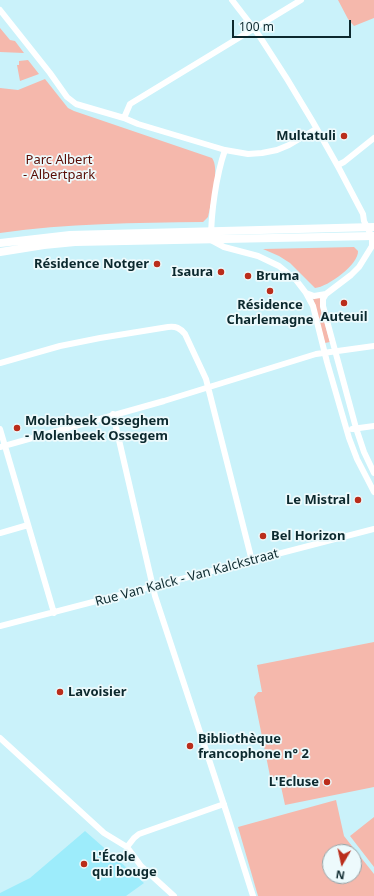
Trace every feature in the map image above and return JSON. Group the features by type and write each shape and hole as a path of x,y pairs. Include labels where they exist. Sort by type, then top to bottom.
{"street":[{"path":"232,0 253,28 309,115 338,165 363,214 364,221 371,228 373,236 372,246 359,267 326,294 323,299 323,306 356,428 364,452 374,473"},
{"path":"124,118 130,104 301,0"},
{"path":"0,10 67,97 76,104 225,150 248,154 277,150 289,145 316,128"},
{"path":"338,165 344,162 374,138"},
{"path":"211,236 212,216 221,161 225,150"},
{"path":"211,236 371,228"},
{"path":"0,243 70,235 117,237 373,236"},
{"path":"211,236 224,247 258,256 280,266 296,280 306,293 313,306 324,353 357,460 374,492"},
{"path":"0,252 44,245 117,237"},
{"path":"306,293 314,296 326,294"},
{"path":"0,363 60,346 100,338 175,326 181,329 185,334 206,379 252,562"},
{"path":"2,446 164,401 316,354 374,346"},
{"path":"113,414 152,587 253,896"},
{"path":"347,430 374,426"},
{"path":"0,429 2,446 28,525 54,613"},
{"path":"0,533 28,525"},
{"name":"Rue Van Kalck - Van Kalckstraat","path":"0,626 252,562 374,529"},
{"path":"0,738 104,833 127,847 141,866 166,894 174,896"},
{"path":"127,847 139,834 224,804"}],"shaded area":[{"name":"L'École qui bouge","path":"85,831 144,883 126,896 0,896 0,893 30,878"}],"green space":[{"path":"338,0 374,0 374,18 354,26 348,19"},
{"path":"0,28 10,40 15,41 24,53 0,52"},
{"path":"28,60 39,74 20,81 17,65 19,65 19,61"},
{"name":"Parc Albert - Albertpark","path":"45,79 68,108 74,111 212,158 214,163 215,178 208,217 203,222 76,225 0,233 0,88 18,90"},
{"path":"354,247 358,251 354,262 335,279 321,287 315,288 290,263 263,249"},
{"path":"313,298 321,298 320,307 330,342 325,343"},
{"path":"374,642 374,787 285,805 279,777 275,779 270,776 254,697 258,692 262,692 257,665"},
{"path":"336,800 344,836 350,844 322,844 322,884 362,884 362,859 374,874 374,896 258,896 238,827"},
{"path":"374,817 374,867 362,852 362,844 356,844 350,836"}],"place":[{"name":"Multatuli","path":"344,136"},
{"name":"Résidence Notger","path":"157,264"},
{"name":"Isaura","path":"221,272"},
{"name":"Bruma","path":"248,276"},
{"name":"Résidence Charlemagne","path":"270,291"},
{"name":"Auteuil","path":"344,303"},
{"name":"Molenbeek Osseghem - Molenbeek Ossegem","path":"17,428"},
{"name":"Le Mistral","path":"358,500"},
{"name":"Bel Horizon","path":"263,536"},
{"name":"Lavoisier","path":"60,692"},
{"name":"Bibliothèque francophone n° 2","path":"190,746"},
{"name":"L'Ecluse","path":"327,782"},
{"name":"L'École qui bouge","path":"84,864"}]}
